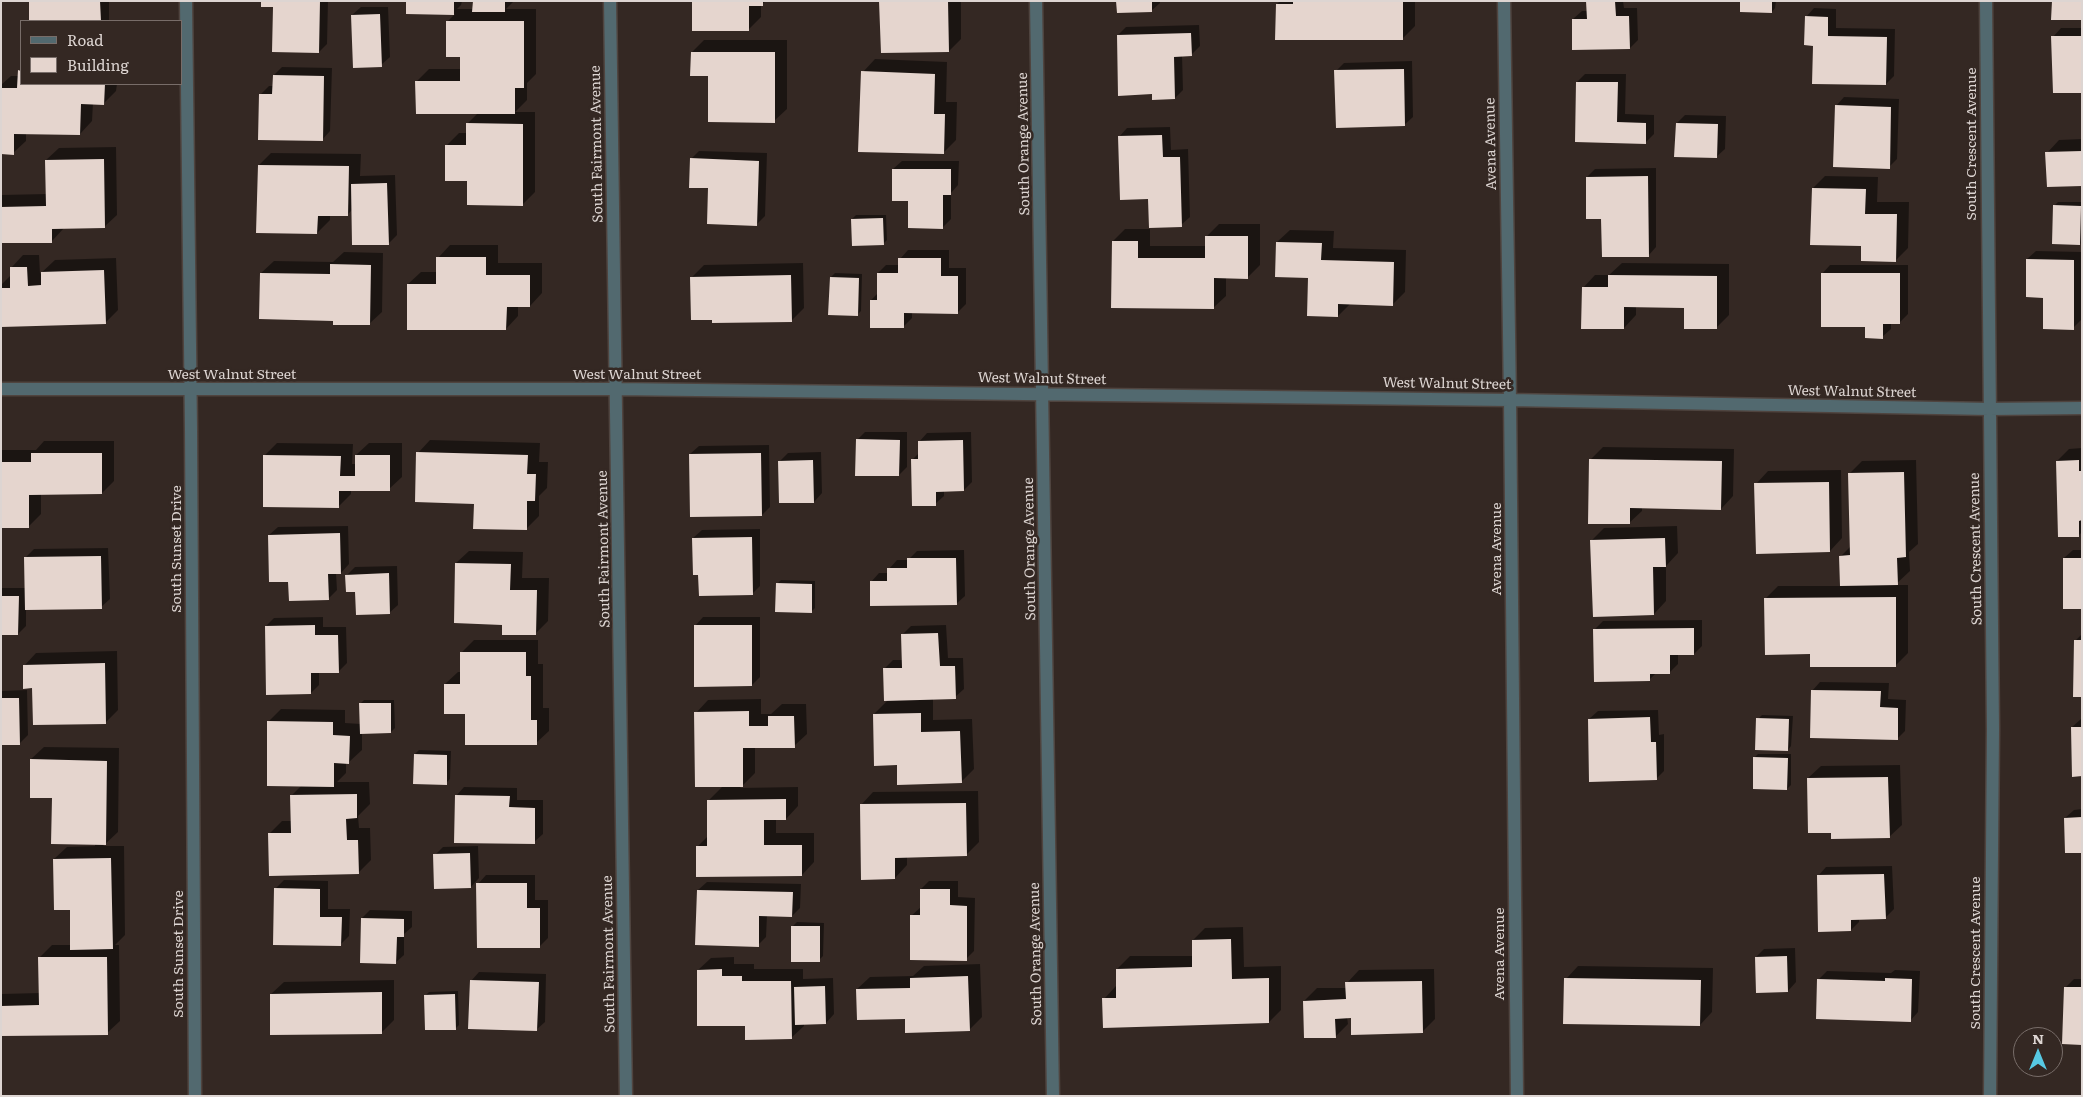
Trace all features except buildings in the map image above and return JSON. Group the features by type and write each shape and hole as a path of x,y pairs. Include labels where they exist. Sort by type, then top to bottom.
{"street":[{"name":"South Sunset Drive","path":"186,1 195,1096"},
{"name":"South Fairmont Avenue","path":"610,1 626,1096"},
{"name":"South Orange Avenue","path":"1036,1 1053,1096"},
{"name":"Avena Avenue","path":"1504,1 1517,1096"},
{"name":"South Crescent Avenue","path":"1986,1 1988,409 1993,729 1990,1096"},
{"name":"West Walnut Street","path":"1,389 616,389 1510,400 1988,409 2082,408"}]}
